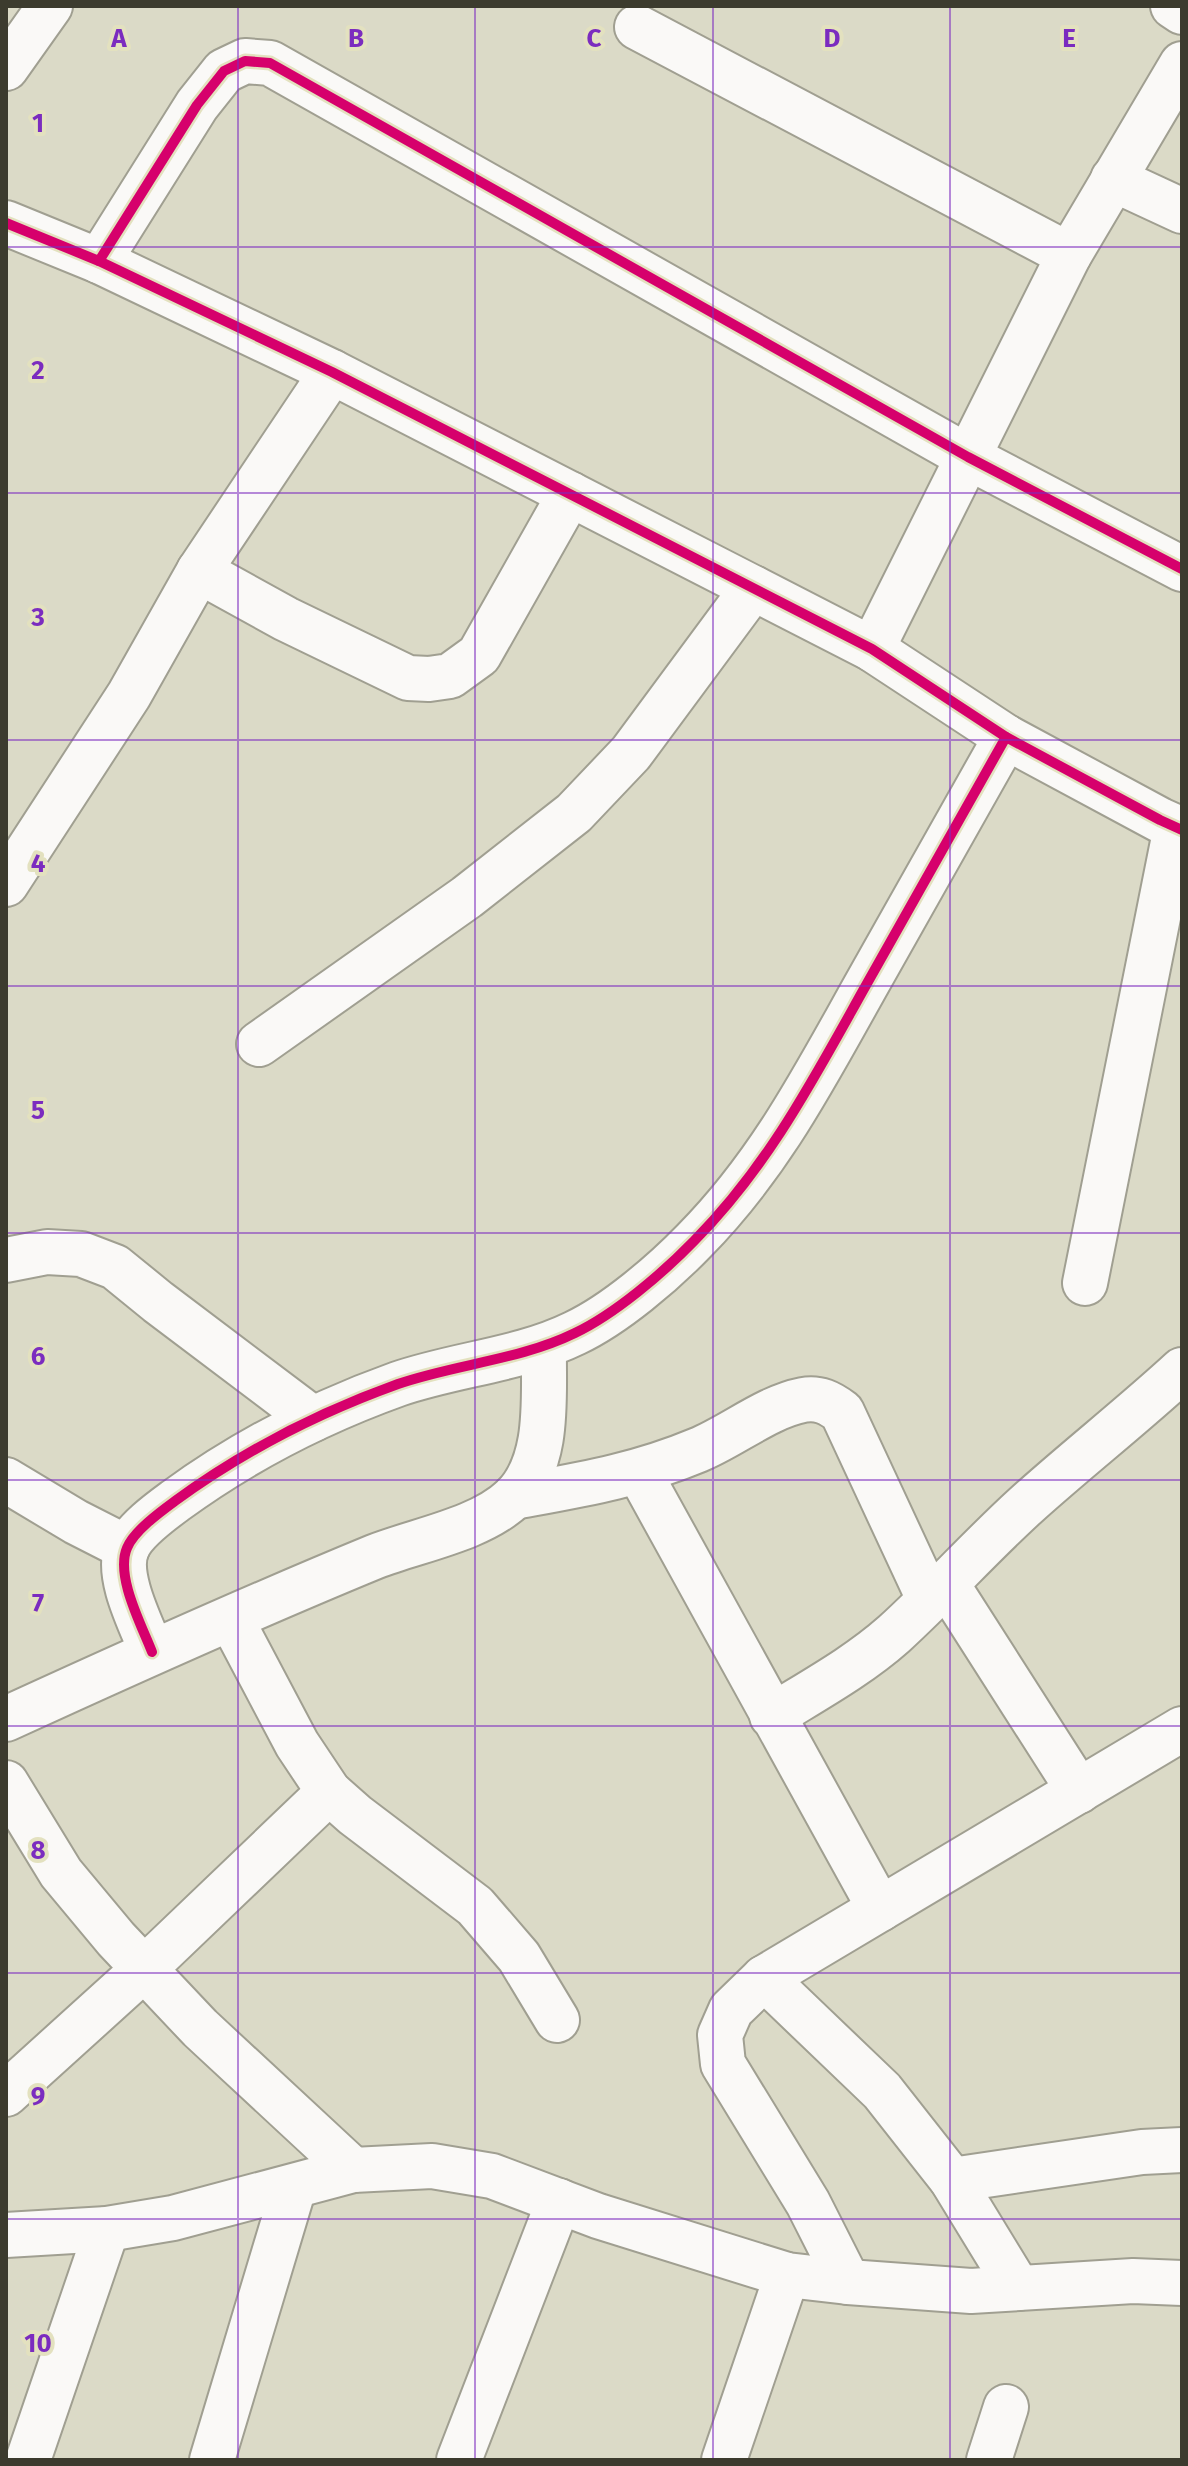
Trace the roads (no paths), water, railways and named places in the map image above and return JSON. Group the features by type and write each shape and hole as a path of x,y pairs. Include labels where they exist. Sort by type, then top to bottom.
{"street":[{"path":"6,68 50,6"},
{"path":"1173,6 1182,12"},
{"path":"637,27 1069,255"},
{"path":"99,261 197,105 224,71 245,61 270,63 968,457 1182,569"},
{"path":"872,649 1069,255 1182,64"},
{"path":"1113,179 1182,211"},
{"path":"6,223 99,261 332,372 872,649 1006,737 1179,829 1085,1283"},
{"path":"6,884 129,695 199,571 332,372"},
{"path":"199,571 286,619 408,678 450,676 479,655 570,494"},
{"path":"259,1044 467,897 574,813 631,753 753,588"},
{"path":"152,1652 123,1571 127,1548 149,1520 207,1478 313,1419 400,1384 544,1347 579,1332 624,1302 692,1243 747,1182 796,1110 1006,737"},
{"path":"6,1260 47,1252 70,1253 115,1267 313,1419"},
{"path":"6,1719 152,1652 377,1556 483,1518 514,1497 534,1467 543,1423 544,1347"},
{"path":"772,1716 849,1669 893,1635 1024,1507 1182,1370"},
{"path":"514,1497 639,1472 700,1449 779,1409 804,1400 826,1401 842,1412 938,1591 1079,1791"},
{"path":"639,1472 880,1909"},
{"path":"6,1480 127,1548"},
{"path":"231,1619 297,1744 329,1792 475,1906 519,1957 557,2020"},
{"path":"848,2282 808,2203 723,2064 720,2035 731,2010 764,1978 1182,1729"},
{"path":"6,1783 61,1873 116,1939 200,2028 353,2170"},
{"path":"6,2094 144,1969 329,1792"},
{"path":"764,1978 882,2091 952,2180 1018,2288"},
{"path":"952,2180 1142,2152 1182,2150"},
{"path":"6,2235 107,2229 173,2218 353,2170 432,2166 492,2176 598,2216 787,2275 971,2291 1133,2281 1182,2283"},
{"path":"212,2460 294,2187"},
{"path":"459,2460 559,2201"},
{"path":"28,2460 107,2229"},
{"path":"724,2460 787,2275"},
{"path":"989,2460 1006,2407"}]}
